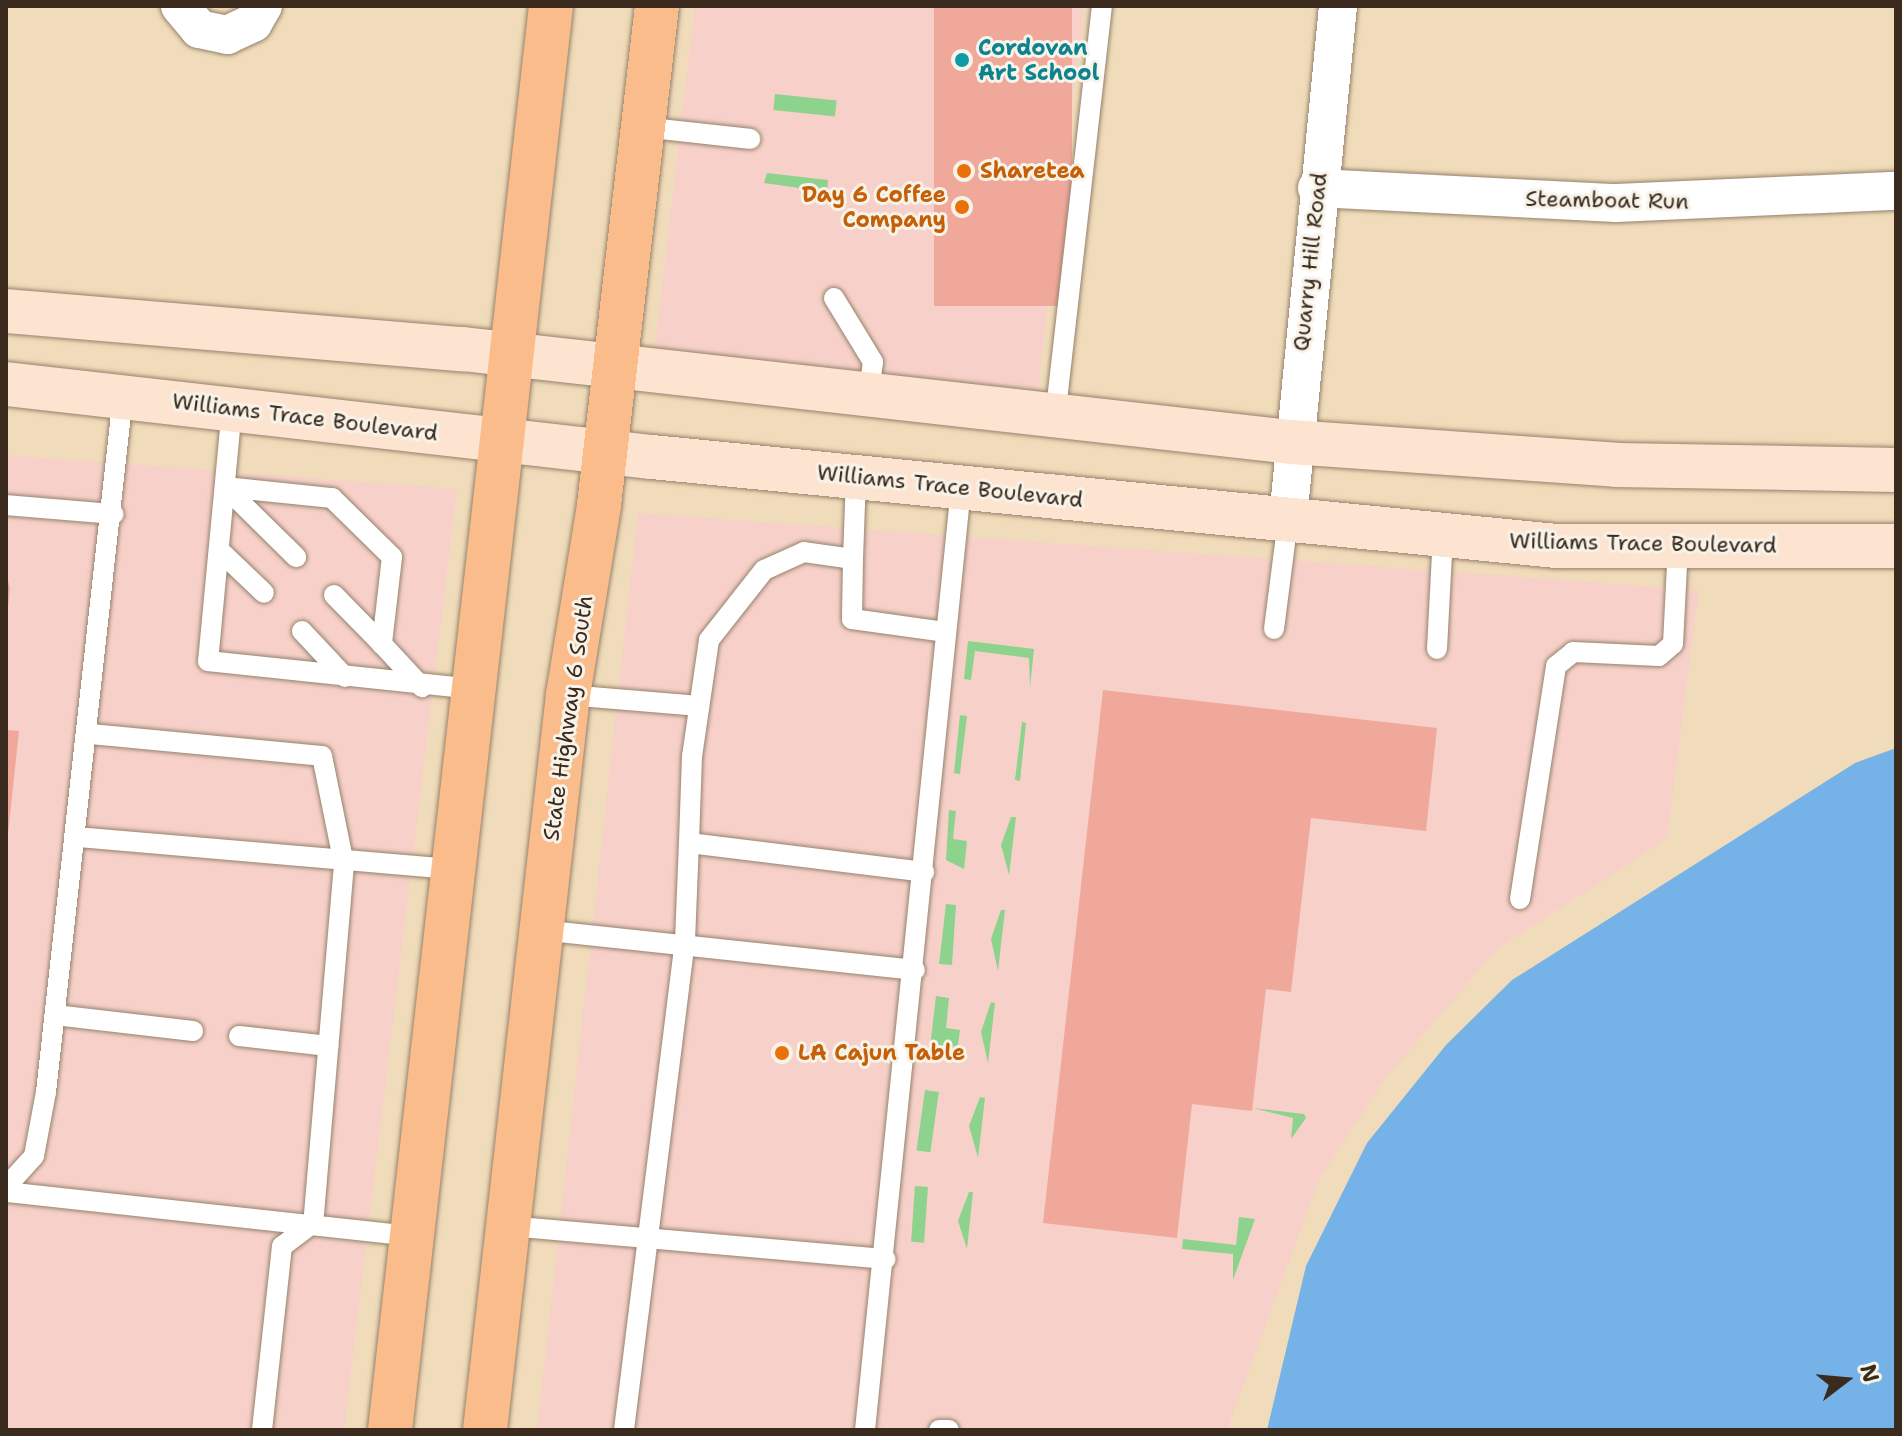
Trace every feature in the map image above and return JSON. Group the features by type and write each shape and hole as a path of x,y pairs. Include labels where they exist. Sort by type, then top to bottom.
{"main road":[{"path":"390,1430 551,6"},
{"name":"State Highway 6 South","path":"485,1430 568,695 604,452 657,6"},
{"path":"6,311 512,354 1055,418 1291,442 1616,465 1896,470"},
{"name":"Williams Trace Boulevard","path":"6,384 604,452 1557,546 1896,546"}],"street":[{"path":"180,6 199,29 227,35 253,23 263,6"},
{"name":"Quarry Hill Road","path":"1288,519 1291,442 1338,6"},
{"name":"Steamboat Run","path":"1317,188 1616,203 1896,191"}],"lane":[{"path":"1055,418 1102,6"},
{"path":"642,127 750,139"},
{"path":"834,298 873,362 868,396"},
{"path":"6,1189 34,1156 55,1015 90,734 114,514 123,396"},
{"path":"232,408 208,661 422,687 474,689"},
{"path":"856,477 852,619 946,632"},
{"path":"225,487 296,557"},
{"path":"225,487 332,498 392,557 382,644"},
{"path":"865,1430 886,1259 961,488"},
{"path":"6,505 114,514"},
{"path":"1274,629 1288,519"},
{"path":"1437,649 1443,534"},
{"path":"1520,899 1556,666 1573,652 1659,656 1673,644 1678,546"},
{"path":"219,550 264,593"},
{"path":"624,1430 685,941 699,706 709,640 764,570 804,552 853,559"},
{"path":"334,595 422,687"},
{"path":"302,631 345,677"},
{"path":"568,695 699,706"},
{"path":"90,734 322,756 344,864 313,1223 282,1246 262,1430"},
{"path":"77,837 344,864 453,869"},
{"path":"689,843 924,872"},
{"path":"541,930 685,941 915,970"},
{"path":"55,1015 193,1031"},
{"path":"239,1036 328,1046"},
{"path":"6,1189 412,1236"},
{"path":"508,1226 886,1259"},
{"path":"939,1430 949,1430"}],"shaded area":[{"path":"695,6 1084,6 1038,389 654,354"},
{"path":"6,455 457,489 344,1430 6,1430"},
{"path":"638,513 1699,590 1667,839 1497,949 1386,1078 1319,1180 1227,1430 537,1430"}],"green space":[{"path":"775,94 837,100 835,116 773,110"},
{"path":"767,173 828,180 827,192 764,183"},
{"path":"968,641 1034,649 1030,687 1029,658 975,651 971,680 964,679"},
{"path":"960,715 967,716 960,774 954,773"},
{"path":"1022,722 1026,723 1020,781 1015,780"},
{"path":"949,810 956,811 953,839 967,841 964,869 946,860"},
{"path":"1011,817 1016,817 1009,875 1001,845"},
{"path":"946,904 956,905 952,965 939,964"},
{"path":"1001,910 1005,910 998,971 991,939"},
{"path":"936,996 949,998 946,1028 960,1030 956,1059 936,1049 929,1056"},
{"path":"991,1002 995,1003 988,1063 981,1032"},
{"path":"925,1090 939,1092 930,1152 917,1150"},
{"path":"980,1097 985,1098 978,1158 969,1126"},
{"path":"1253,1108 1304,1114 1306,1118 1291,1139 1293,1118"},
{"path":"915,1186 928,1187 924,1243 911,1242"},
{"path":"969,1192 973,1192 967,1249 958,1221"},
{"path":"1239,1217 1255,1219 1233,1280 1233,1254 1182,1249 1183,1239 1236,1245"}],"water":[{"path":"1896,748 1896,1430 1267,1430 1306,1266 1367,1143 1446,1045 1512,980 1855,763"}],"building":[{"path":"934,6 1072,6 1072,306 934,306"},
{"path":"7,576 10,588 6,608"},
{"path":"1103,690 1437,728 1426,831 1311,818 1291,992 1266,989 1252,1111 1192,1104 1177,1238 1043,1223"},
{"path":"6,730 19,731 8,834 6,834"}],"place":[{"name":"Cordovan Art School","path":"962,60"},
{"name":"Sharetea","path":"964,171"},
{"name":"Day 6 Coffee Company","path":"962,207"},
{"name":"LA Cajun Table","path":"782,1053"}]}
